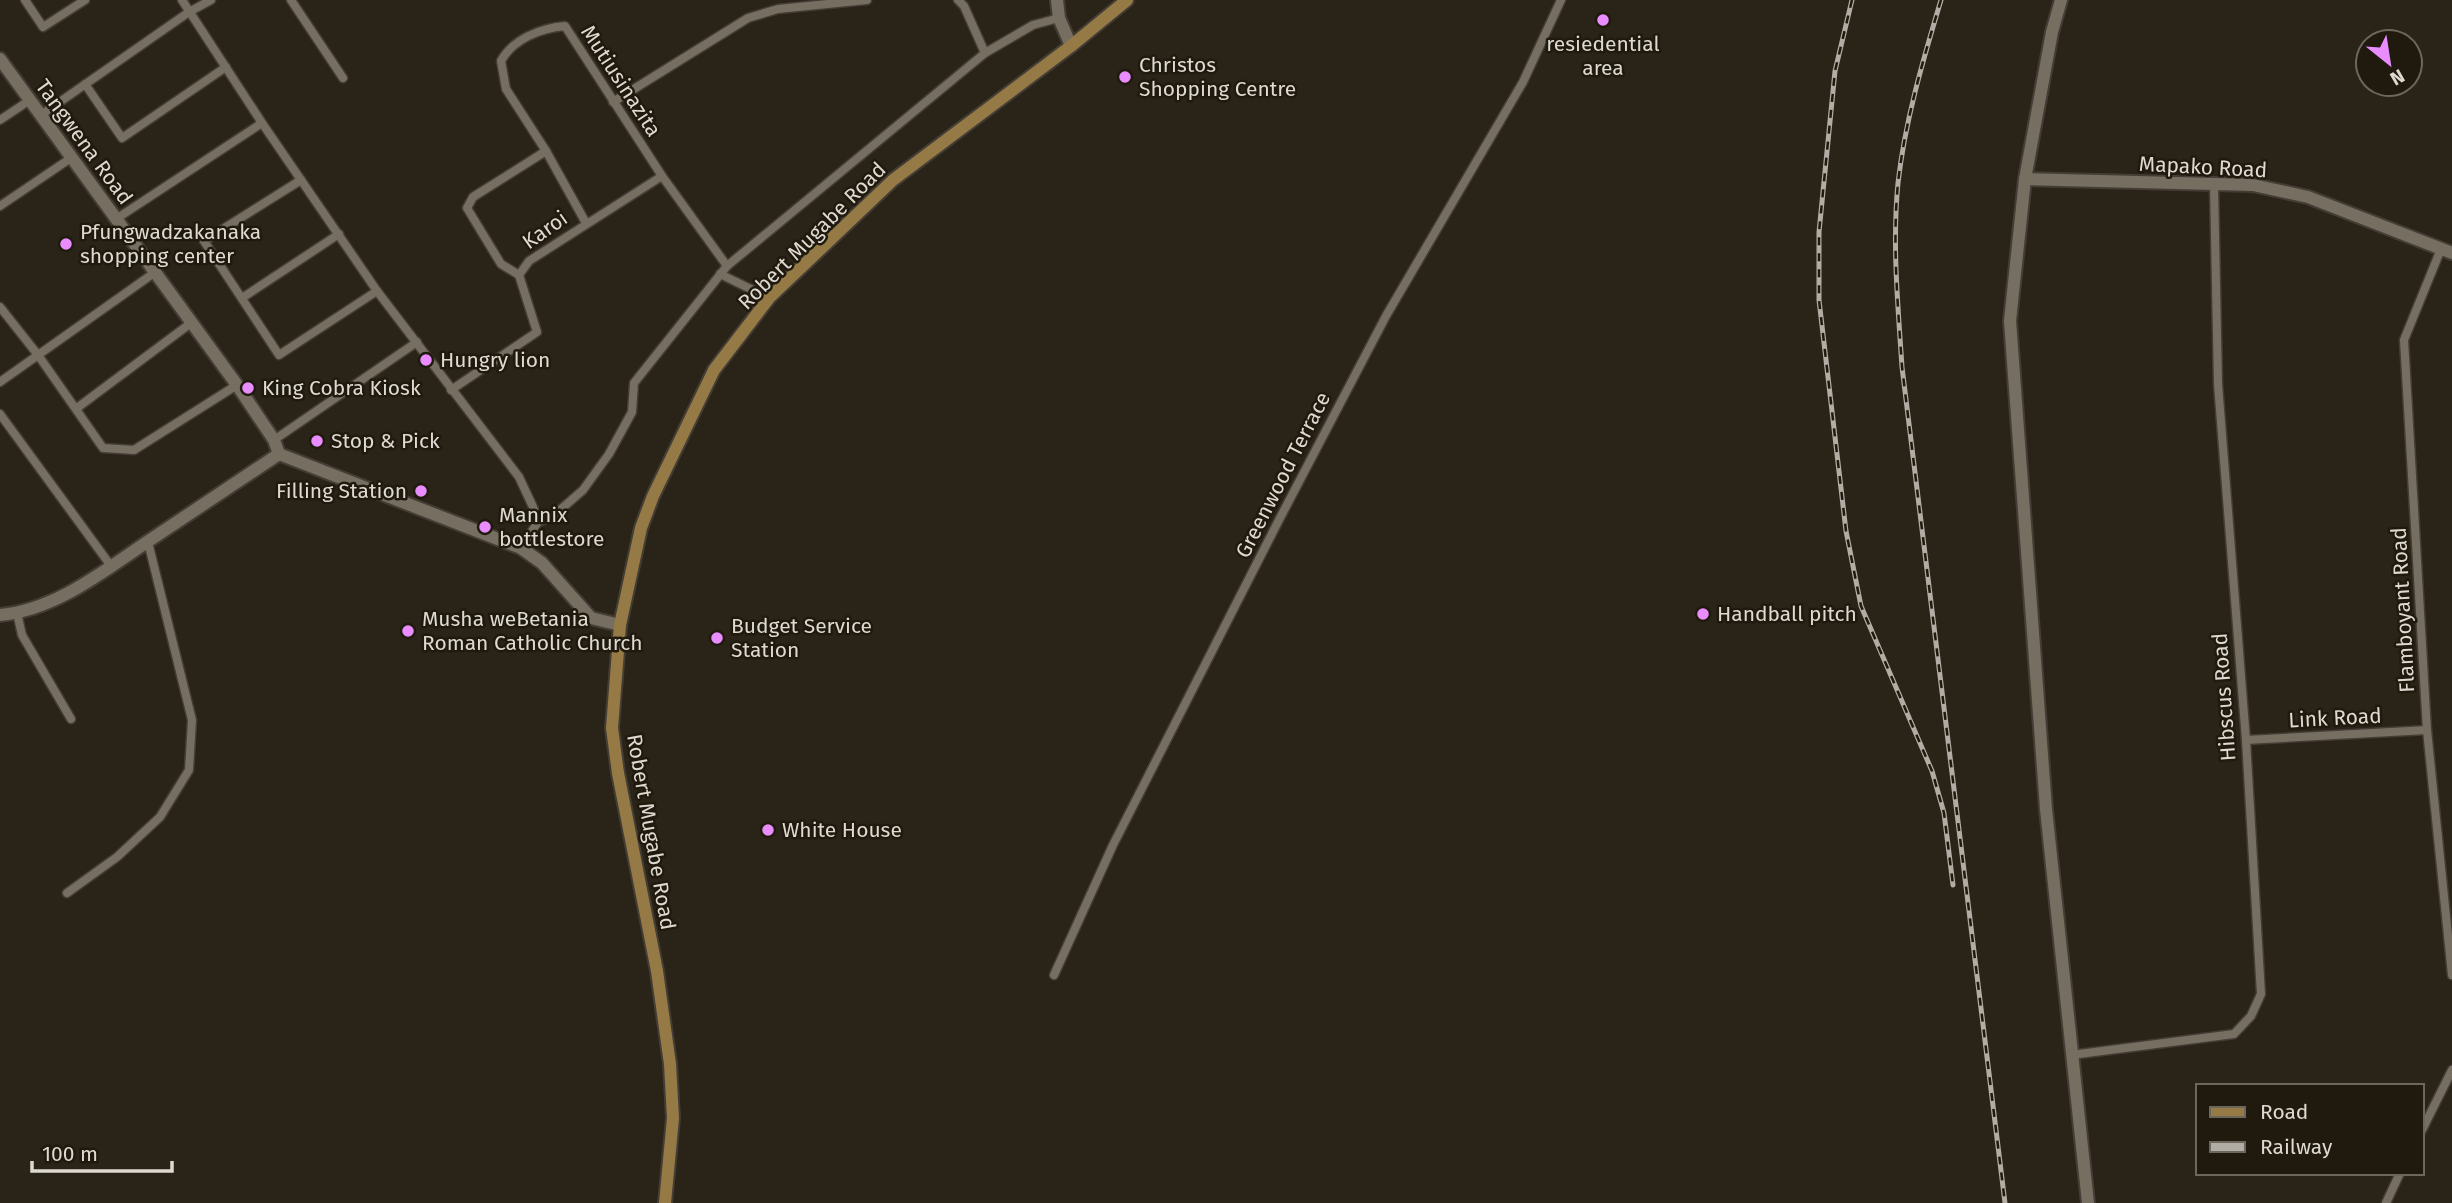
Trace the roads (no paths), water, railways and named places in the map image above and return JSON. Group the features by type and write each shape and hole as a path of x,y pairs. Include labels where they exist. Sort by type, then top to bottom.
{"main road":[{"name":"Robert Mugabe Road","path":"665,1203 673,1118 670,1064 657,971 618,774 612,728 620,625 641,527 653,496 714,370 769,298 893,180 1071,46 1127,0"}],"street":[{"path":"25,0 43,27 85,0"},
{"path":"182,0 262,123 377,290 519,477 538,522"},
{"path":"41,115 189,12 212,0"},
{"path":"290,0 343,78"},
{"path":"613,102 748,18 777,4 867,0"},
{"path":"958,0 964,6 985,53"},
{"path":"1057,0 1059,18 1071,46"},
{"name":"Greenwood Terrace","path":"1054,975 1113,845 1280,518 1386,316 1524,82 1561,0"},
{"path":"2061,0 2052,32 2025,179 2010,321 2046,809 2088,1203"},
{"path":"521,548 538,522 552,517 583,489 596,472 632,412 634,383 727,266 985,53 1033,24 1059,18"},
{"name":"Mutiusinazita","path":"586,223 546,151 506,89 500,61 506,50 544,28 565,26 662,176 727,266"},
{"name":"Tangwena Road","path":"0,59 237,385 274,440 279,454"},
{"path":"85,84 122,138 226,67"},
{"path":"0,120 30,100"},
{"path":"116,219 262,123"},
{"path":"519,275 501,264 467,208 473,197 546,151"},
{"path":"0,206 71,158"},
{"name":"Karoi","path":"451,390 537,332 519,275 529,261 662,176"},
{"name":"Mapako Road","path":"2025,179 2253,185 2308,197 2446,251"},
{"path":"301,180 204,241 279,355 377,290"},
{"name":"Hibscus Road","path":"2071,1055 2234,1034 2251,1016 2261,994 2218,384 2214,185"},
{"path":"242,298 339,234"},
{"name":"Flamboyant Road","path":"2446,251 2404,340 2427,730 2452,975"},
{"path":"0,382 154,273"},
{"path":"720,274 769,298"},
{"path":"0,307 77,408 103,449 134,450 237,385"},
{"path":"77,408 191,323"},
{"path":"274,440 417,342"},
{"path":"0,414 111,566"},
{"path":"0,615 48,604 148,542 279,454 521,548 542,563 591,618 620,625"},
{"path":"67,893 117,857 160,817 189,770 192,720 148,542"},
{"path":"17,613 22,635 71,719"},
{"name":"Link Road","path":"2245,740 2427,730"},
{"path":"2424,1126 2452,1070"},
{"path":"2385,1203 2399,1175"}],"railway":[{"path":"1852,0 1835,71 1819,232 1819,300 1846,531 1861,606 1932,771 1944,813 1953,885"},
{"path":"1941,0 1915,91 1901,160 1896,229 1897,298 1902,367 2005,1203"}],"place":[{"name":"resiedential area","path":"1603,20"},
{"name":"Christos Shopping Centre","path":"1125,77"},
{"name":"Pfungwadzakanaka shopping center","path":"66,244"},
{"name":"Hungry lion","path":"426,360"},
{"name":"King Cobra Kiosk","path":"248,388"},
{"name":"Stop & Pick","path":"317,441"},
{"name":"Filling Station","path":"421,491"},
{"name":"Mannix bottlestore","path":"485,527"},
{"name":"Handball pitch","path":"1703,614"},
{"name":"Musha weBetania Roman Catholic Church","path":"408,631"},
{"name":"Budget Service Station","path":"717,638"},
{"name":"White House","path":"768,830"}]}
